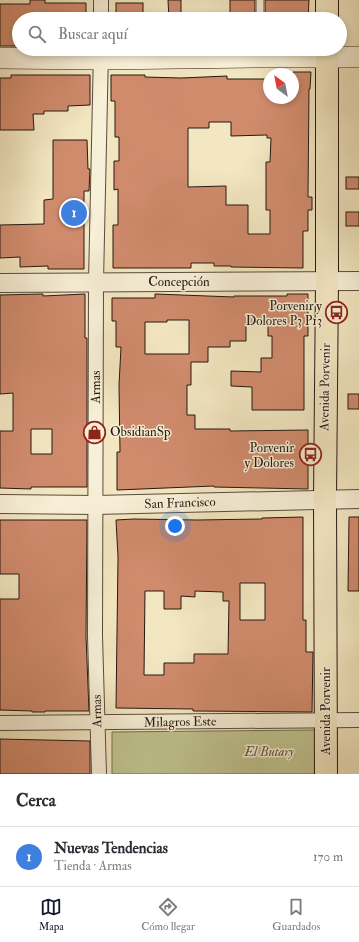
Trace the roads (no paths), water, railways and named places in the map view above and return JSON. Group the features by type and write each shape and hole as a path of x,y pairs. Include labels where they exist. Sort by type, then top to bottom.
{"main road":[{"path":"326,0 327,12"},
{"path":"0,58 50,56"},
{"name":"Avenida Porvenir","path":"326,774 325,498 327,56"},
{"path":"347,56 359,57"}],"street":[{"path":"101,0 101,12"},
{"name":"Armas","path":"99,774 95,636 95,505 96,282 101,56"},
{"name":"Concepción","path":"0,283 359,281"},
{"name":"San Francisco","path":"0,504 95,505 359,498"},
{"name":"Milagros Este","path":"0,723 359,720"}],"lane":[{"path":"260,0 260,12"}],"place":[{"name":"Nuevas Tendencias","path":"74,213"},
{"name":"Porvenir y Dolores P3 P13","path":"337,313"},
{"name":"ObsidianSp","path":"94,432"},
{"name":"Porvenir y Dolores","path":"310,455"}],"park label":[{"name":"El Butary","path":"269,752"}]}
